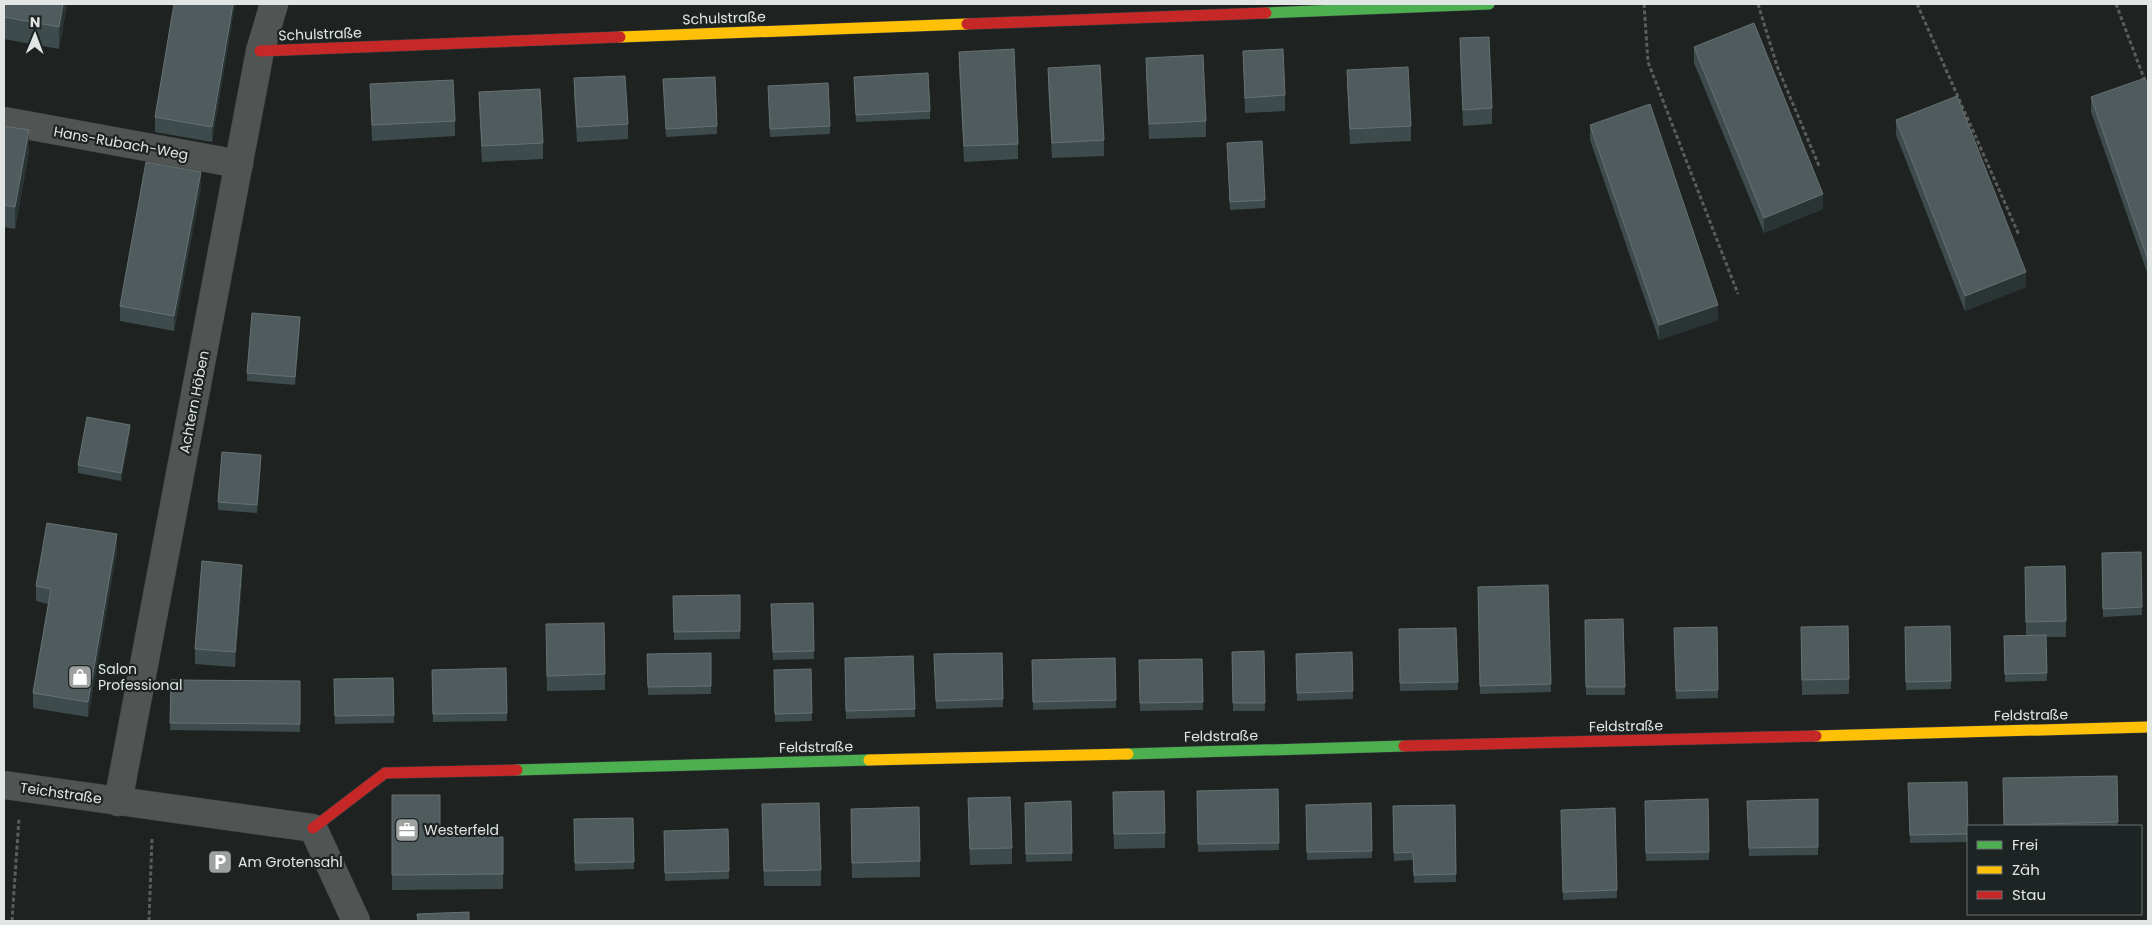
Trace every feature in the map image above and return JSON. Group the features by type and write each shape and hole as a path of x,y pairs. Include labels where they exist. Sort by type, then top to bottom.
{"street":[{"name":"Achtern Höben","path":"118,802 260,51 274,4"},
{"name":"Schulstraße","path":"260,51 1489,4"},
{"name":"Hans-Rubach-Weg","path":"4,121 239,164"},
{"name":"Feldstraße","path":"313,828 385,773 2148,727"},
{"name":"Teichstraße","path":"12,786 118,802"},
{"path":"118,802 313,828 356,921"}],"path":[{"path":"1644,4 1648,62 1738,294"},
{"path":"1758,4 1777,66 1819,166"},
{"path":"1917,4 2019,235"},
{"path":"2116,4 2148,89"},
{"path":"12,786 12,921"},
{"path":"149,921 153,807"}],"building":[{"path":"4,4 63,4 59,27 4,17"},
{"path":"174,4 233,4 212,127 155,117"},
{"path":"1754,23 1823,194 1764,218 1694,47"},
{"path":"1489,37 1492,108 1463,110 1460,38"},
{"path":"1014,49 1018,144 964,146 959,52"},
{"path":"1283,49 1285,95 1245,98 1243,51"},
{"path":"1203,55 1206,121 1149,124 1146,58"},
{"path":"1100,65 1104,140 1052,143 1048,68"},
{"path":"1408,67 1411,126 1350,129 1347,70"},
{"path":"928,73 930,111 856,115 854,77"},
{"path":"625,76 628,124 577,127 574,78"},
{"path":"715,77 717,126 666,129 663,79"},
{"path":"2145,78 2148,86 2148,260 2091,97"},
{"path":"453,80 455,121 372,125 370,84"},
{"path":"828,83 830,126 770,129 768,86"},
{"path":"540,89 543,143 482,146 479,92"},
{"path":"1957,96 2026,272 1965,296 1896,120"},
{"path":"1650,104 1718,305 1659,325 1590,125"},
{"path":"4,126 29,130 15,207 4,205"},
{"path":"1262,141 1265,200 1230,202 1227,143"},
{"path":"146,162 201,172 174,316 120,306"},
{"path":"252,313 300,317 295,377 247,373"},
{"path":"87,417 130,425 121,473 78,465"},
{"path":"222,452 261,455 257,505 218,502"},
{"path":"47,523 117,534 88,702 33,693 51,589 36,586"},
{"path":"2141,552 2142,607 2103,609 2102,553"},
{"path":"202,561 242,565 235,652 195,649"},
{"path":"2065,566 2066,621 2026,622 2025,567"},
{"path":"1548,585 1551,684 1480,686 1478,587"},
{"path":"740,595 740,631 674,632 673,596"},
{"path":"813,603 814,651 773,652 771,604"},
{"path":"1623,619 1625,687 1586,687 1585,620"},
{"path":"604,623 605,674 547,676 546,624"},
{"path":"1848,626 1849,679 1802,680 1801,627"},
{"path":"1950,626 1951,681 1906,682 1905,627"},
{"path":"1717,627 1718,690 1676,691 1674,628"},
{"path":"1456,628 1458,682 1400,683 1399,629"},
{"path":"2046,635 2047,673 2005,674 2004,636"},
{"path":"1264,651 1265,703 1233,703 1232,652"},
{"path":"1352,652 1353,691 1297,693 1296,654"},
{"path":"711,653 711,686 648,687 647,654"},
{"path":"1002,653 1003,699 936,701 934,654"},
{"path":"913,656 915,709 846,711 845,658"},
{"path":"1115,658 1116,700 1033,702 1032,660"},
{"path":"1202,659 1203,702 1140,703 1139,660"},
{"path":"506,668 507,713 433,714 432,670"},
{"path":"811,669 812,713 775,714 774,670"},
{"path":"393,678 394,715 335,716 334,679"},
{"path":"171,680 300,681 300,724 170,723"},
{"path":"2117,776 2118,822 2004,825 2003,778"},
{"path":"1967,782 1967,834 1910,835 1908,783"},
{"path":"1278,789 1279,843 1198,844 1197,791"},
{"path":"1164,791 1165,833 1114,834 1113,792"},
{"path":"392,795 440,795 440,837 503,837 503,874 392,875"},
{"path":"1010,797 1012,848 970,849 968,798"},
{"path":"1708,799 1709,852 1646,853 1645,801"},
{"path":"1818,799 1818,847 1749,848 1747,801"},
{"path":"1071,801 1072,853 1026,854 1025,803"},
{"path":"819,803 821,870 764,871 762,804"},
{"path":"1371,803 1372,851 1307,852 1306,805"},
{"path":"1455,805 1456,874 1414,875 1413,852 1394,853 1393,806"},
{"path":"919,807 920,861 852,863 851,809"},
{"path":"1615,808 1617,890 1563,892 1561,810"},
{"path":"633,818 634,862 575,863 574,819"},
{"path":"728,829 729,871 665,873 664,831"},
{"path":"469,912 469,921 418,921 417,914"}],"traffic: fast":[{"path":"1266,13 1489,4"},
{"path":"1128,754 1404,746"},
{"path":"517,770 869,760"}],"traffic: slow":[{"path":"620,37 967,24"},
{"path":"1816,736 2148,727"},
{"path":"869,760 1128,754"}],"traffic: jam":[{"path":"967,24 1266,13"},
{"path":"260,51 620,37"},
{"path":"1404,746 1816,736"},
{"path":"313,828 385,773 517,770"}],"place":[{"name":"Salon Professional","path":"80,677"},
{"name":"Westerfeld","path":"407,830"},
{"name":"Am Grotensahl","path":"220,862"}]}
